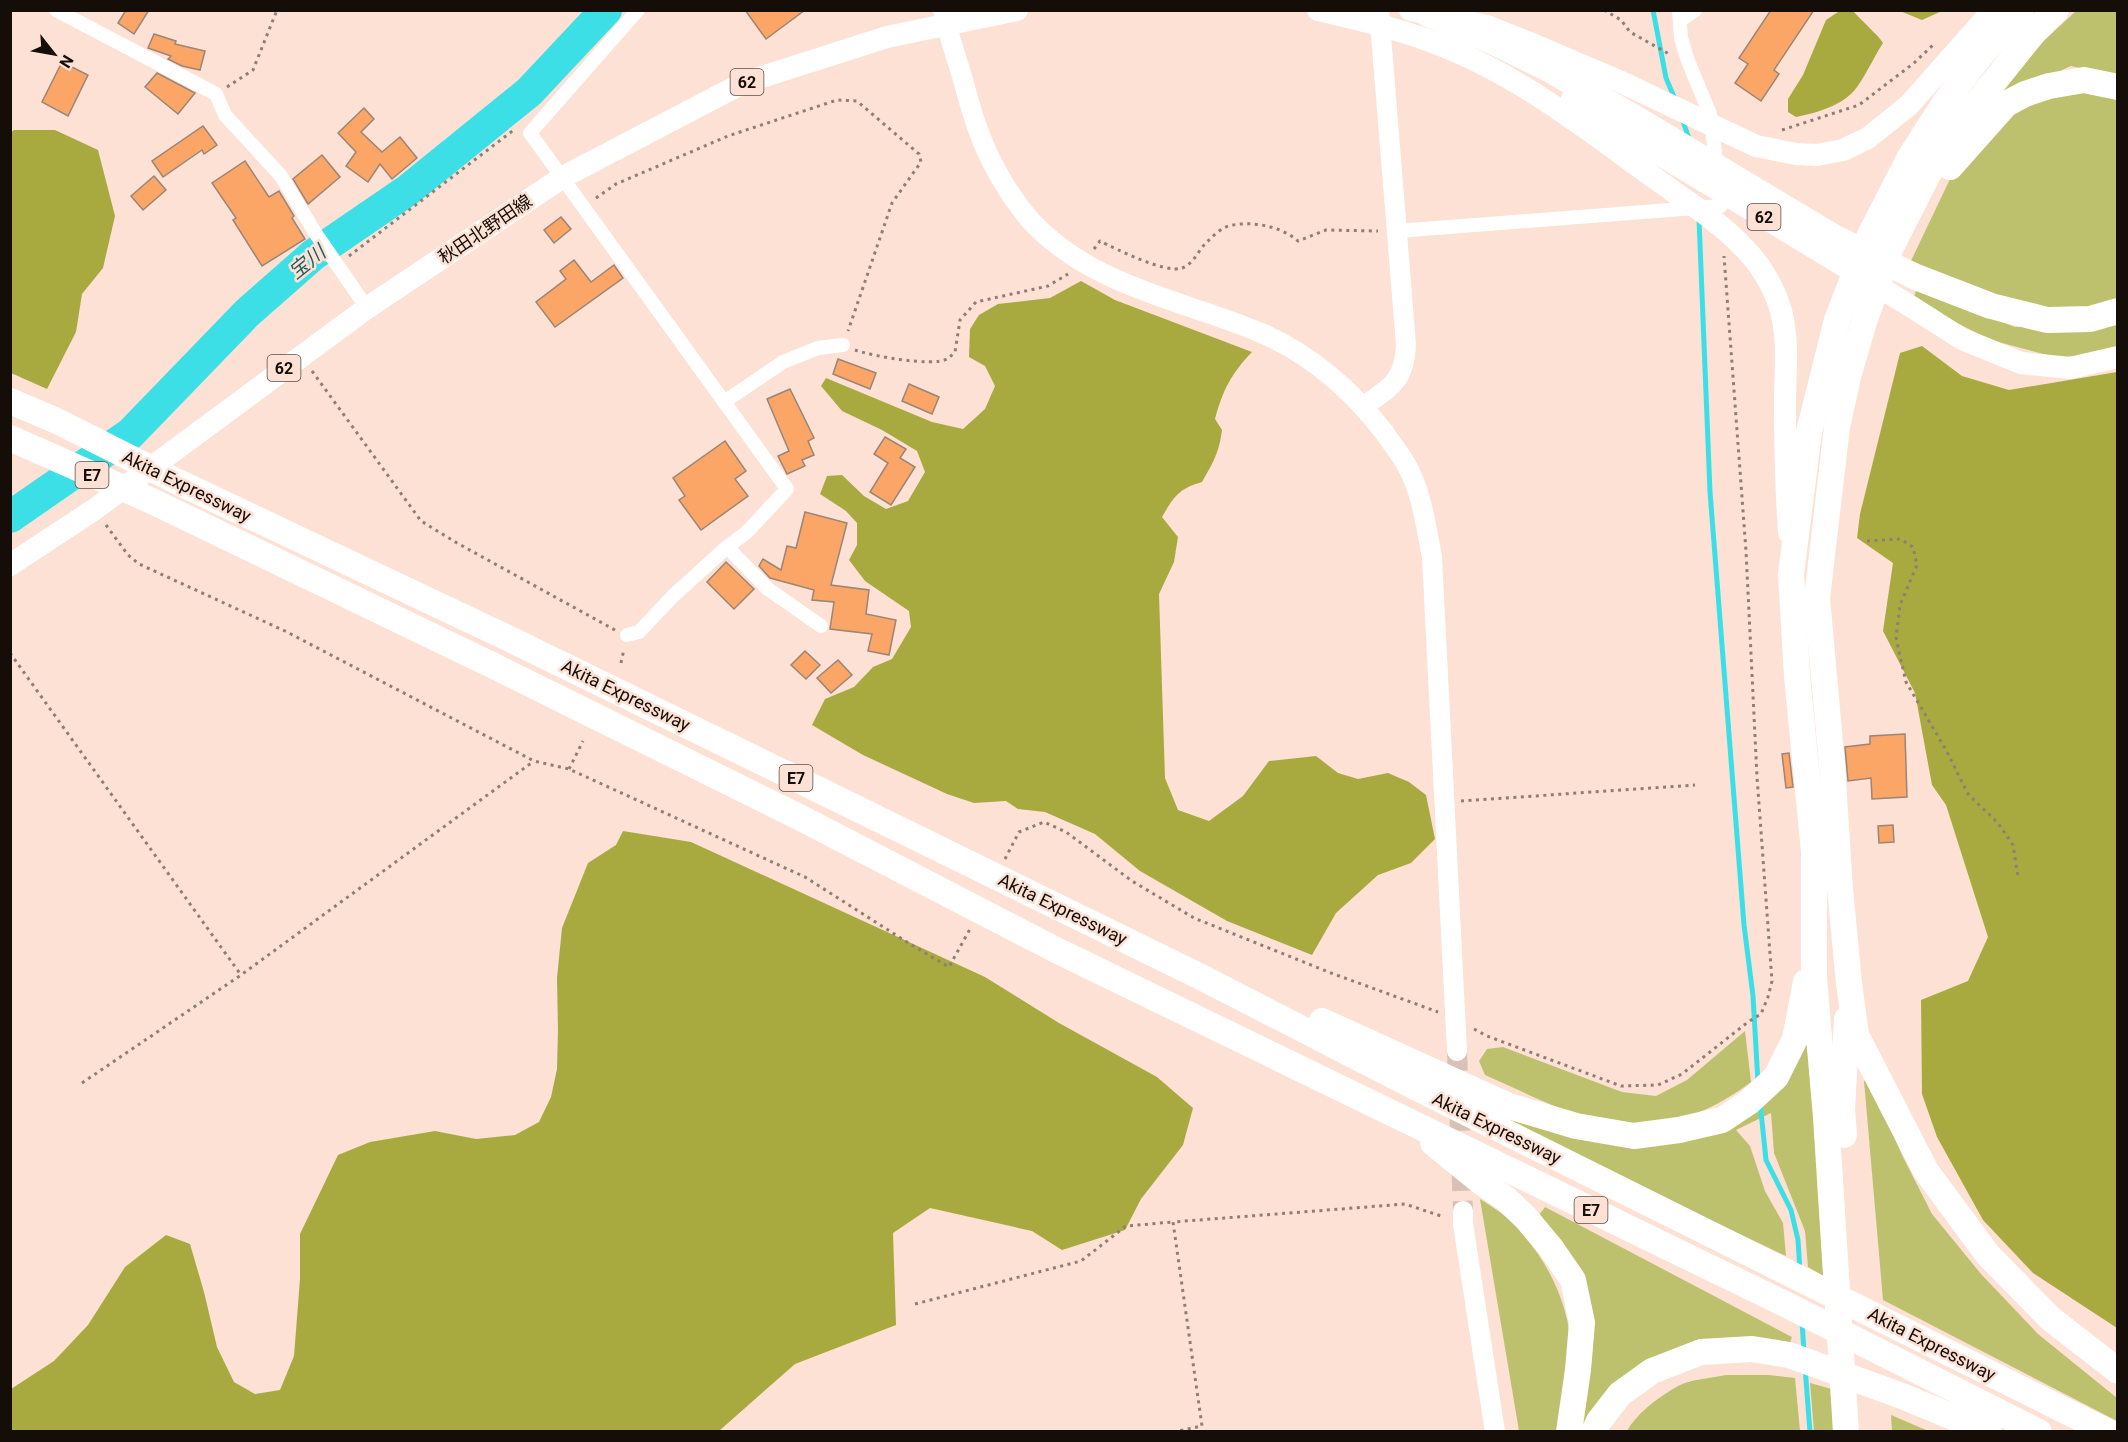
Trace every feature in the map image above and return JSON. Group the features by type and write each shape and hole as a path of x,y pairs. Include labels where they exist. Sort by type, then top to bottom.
{"highway":[{"path":"1846,1431 1826,1117 1814,979 1814,852 1797,676 1791,574 1809,432 1837,320 1869,237 1910,157 1946,101 1980,56 2021,10"},
{"path":"2056,10 2027,40 1965,118 1928,174 1890,249 1849,373 1837,427 1817,598 1849,983 1856,1035 1926,1171 1988,1255 2051,1319 2118,1371"},
{"path":"1419,12 1494,42 1545,67 1624,123 1835,238 1916,277 1991,306 2047,320 2090,319 2118,311"},
{"path":"1890,249 1960,153 2006,104 2025,94 2049,86 2084,80 2118,87"},
{"name":"Akita Expressway","path":"10,401 529,648 1201,977 1409,1084 2108,1431"},
{"name":"Akita Expressway","path":"20,442 154,502 517,678 801,818 1058,951 1785,1304 2039,1431"},
{"path":"1201,977 1314,1017 1509,1106 1576,1126 1634,1136 1679,1130 1722,1120 1749,1102 1776,1077 1794,1039 1815,938"},
{"path":"1849,983 1842,1110 1862,1431"},
{"path":"1398,1115 1513,1205 1551,1248 1573,1280 1582,1323 1569,1431"},
{"path":"1594,1431 1599,1420 1620,1394 1652,1371 1701,1352 1752,1349 1788,1355 1902,1396 1989,1431"}],"main road":[{"name":"秋田北野田線","path":"10,566 95,509 300,355 563,177 743,83 945,17 1017,10"},
{"name":"62","path":"1318,10 1399,31 1445,38 1484,53 1624,123 1962,339 2020,363 2070,368 2118,357"},
{"path":"1419,12 1487,26 1619,81 1756,146 1797,154 1817,155 1843,150 1868,138 1908,105 1992,10"},
{"path":"1399,31 1456,51 1501,73 1543,98 1729,233 1747,250 1764,272 1781,310 1787,345 1786,493 1791,574"}],"street":[{"path":"56,10 216,94 225,115 281,177 316,234 367,308"},
{"path":"627,635 639,632 673,596 747,532 787,489 530,133 638,10"},
{"path":"1364,406 1392,385 1405,364 1406,345 1379,10"},
{"path":"1398,231 1721,206 1710,114 1681,38 1680,15 1695,10"},
{"path":"945,17 979,134 1003,181 1031,221 1084,264 1135,289 1253,330 1309,359 1336,379 1364,406 1407,466 1424,512 1432,557 1457,1051"},
{"path":"724,402 783,362 818,348 843,345"},
{"path":"727,547 768,589 821,626"},
{"path":"1463,1217 1495,1431"}],"path":[{"path":"216,94 253,70 277,10"},
{"path":"1604,10 1621,20 1630,32 1675,57"},
{"path":"1775,131 1859,105 1914,63 1938,40"},
{"path":"584,207 616,184 728,136 837,100 857,101 919,154 921,162 892,203 843,345 866,354 902,359 946,360 955,352 960,320 976,302 1048,286 1084,264 1100,241 1160,266 1180,269 1190,264 1205,243 1220,230 1232,225 1261,225 1290,233 1298,241 1326,230 1398,231"},
{"path":"335,261 516,128"},
{"path":"1019,832 1044,822 1066,832 1132,881 1194,918 1331,973 1455,1019 1487,1036 1621,1086 1658,1085 1672,1080 1761,1014 1772,981 1757,777 1746,551 1724,251"},
{"path":"300,355 421,521 555,598 627,635"},
{"path":"95,509 128,555 139,564 285,631 534,761 569,769 804,877 949,967 955,959"},
{"path":"1867,541 1900,539 1913,547 1917,565 1900,605 1896,638 1906,681 1946,750 1968,794 1998,823 2013,845 2018,878"},
{"path":"10,653 241,975"},
{"path":"569,769 583,741"},
{"path":"82,1083 241,975 534,761"},
{"path":"1444,803 1695,785"},
{"path":"915,1304 1081,1262 1126,1226 1405,1204 1463,1217"},
{"path":"1173,1222 1202,1426 1173,1431"}],"green space":[{"path":"2076,11 2117,11 2117,77 2071,66 2015,91 1984,109 2035,49"},
{"path":"2095,91 2117,99 2117,301 2082,310 2040,307 1971,288 1909,265 1951,177 1995,126 2047,95"},
{"path":"1916,290 2015,327 2096,328 2117,321 2117,348 2109,352 2058,358 1991,340 1913,301"},
{"path":"1745,1031 1751,1082 1738,1092 1697,1113 1653,1123 1612,1125 1577,1115 1485,1075 1479,1061 1487,1049 1503,1047 1622,1092 1656,1096 1687,1080"},
{"path":"1812,1035 1827,1278 1808,1267 1805,1231 1774,1153 1771,1113 1736,1130 1750,1146 1765,1191 1783,1223 1786,1256 1487,1113 1665,1144 1792,1070"},
{"path":"1869,1080 1902,1155 1932,1214 1981,1274 2038,1334 2117,1398 2117,1421 1883,1300 1864,1081"},
{"path":"1480,1199 1506,1217 1531,1244 1552,1277 1559,1295 1565,1313 1571,1350 1561,1431 1519,1431"},
{"path":"1545,1207 1792,1337 1790,1343 1720,1341 1580,1431 1590,1350 1539,1215"},
{"path":"1726,1375 1768,1375 1795,1378 1800,1431 1627,1431 1643,1411 1680,1385"},
{"path":"1810,1383 1839,1391 1842,1431 1814,1431"},
{"path":"1891,1415 1926,1430 1927,1431 1892,1431"}],"shaded area":[{"path":"1841,10 1854,12 1883,43 1861,82 1845,99 1830,107 1796,117 1788,112 1788,99 1803,75 1826,20"},
{"path":"1900,11 1942,11 1922,20"},
{"path":"14,130 55,130 98,150 115,216 103,268 82,294 76,332 47,389 11,373 10,133"},
{"path":"1081,281 1115,300 1252,352 1233,375 1221,399 1215,419 1222,430 1221,438 1217,452 1202,482 1182,491 1162,517 1178,537 1174,562 1159,594 1165,778 1178,810 1209,821 1243,796 1269,761 1316,756 1338,773 1358,779 1388,773 1409,782 1426,795 1435,839 1411,863 1378,875 1336,913 1312,955 1227,921 1140,871 1095,834 1045,812 1018,809 1006,801 974,803 947,794 863,755 812,725 825,699 854,687 873,667 892,659 911,627 909,611 865,581 849,560 857,545 857,523 846,511 820,494 827,476 842,475 864,496 886,509 908,501 925,472 917,451 882,430 842,411 821,386 826,378 932,422 963,429 985,409 995,386 985,366 969,357 970,329 979,315 998,304 1050,298"},
{"path":"1922,346 1962,376 2009,390 2117,372 2117,1328 2033,1273 1983,1220 1937,1137 1922,1094 1921,1000 1968,981 1988,937 1946,805 1932,785 1915,693 1883,631 1893,563 1857,538 1860,514 1900,353"},
{"path":"623,831 691,842 985,977 1059,1023 1157,1077 1193,1108 1183,1145 1141,1199 1125,1230 1062,1250 1032,1231 930,1208 893,1233 896,1325 795,1364 719,1431 11,1431 11,1389 54,1361 88,1325 125,1267 166,1235 190,1244 217,1347 234,1382 255,1394 280,1390 294,1356 300,1279 300,1234 338,1155 370,1142 435,1131 476,1139 515,1135 539,1122 551,1097 557,1069 557,978 562,928 588,863 616,845"}],"building":[{"path":"126,10 149,10 134,34 118,23"},
{"path":"745,10 805,10 766,39"},
{"path":"1771,10 1814,10 1774,70 1779,74 1761,101 1735,83 1748,64 1739,58"},
{"path":"154,34 176,41 175,44 205,51 200,70 182,66 168,59 171,56 148,48"},
{"path":"62,62 88,75 68,116 42,102"},
{"path":"157,73 195,93 178,114 145,87"},
{"path":"364,108 374,119 361,132 382,152 400,137 417,158 392,179 380,164 368,182 346,166 356,152 338,133"},
{"path":"203,126 217,145 204,154 202,150 163,177 152,161"},
{"path":"322,155 340,177 308,204 293,179"},
{"path":"245,161 269,197 279,191 305,239 262,266 233,220 236,218 212,183"},
{"path":"154,176 166,190 143,210 131,196"},
{"path":"561,217 571,229 554,243 544,230"},
{"path":"574,260 591,282 614,265 623,278 555,327 536,302 566,279 560,271"},
{"path":"838,359 876,373 870,389 833,374"},
{"path":"909,384 939,397 932,414 902,401"},
{"path":"790,389 814,438 808,441 814,455 802,460 805,466 787,474 778,456 789,451 767,399"},
{"path":"885,437 906,449 900,458 915,467 891,505 870,492 888,463 874,454"},
{"path":"725,441 746,471 735,479 748,496 701,530 679,500 685,496 673,478"},
{"path":"805,512 847,523 831,585 869,590 866,614 896,620 889,655 868,651 872,634 830,629 834,602 812,600 814,590 770,578 759,566 763,559 781,570 787,546 796,548"},
{"path":"726,562 754,589 734,609 707,582"},
{"path":"805,651 820,665 806,679 791,665"},
{"path":"838,660 852,675 831,693 817,678"},
{"path":"1905,734 1907,797 1872,799 1871,778 1848,781 1845,747 1870,744 1870,736"},
{"path":"1789,753 1793,787 1786,788 1782,754"},
{"path":"1893,825 1894,842 1879,843 1878,826"}],"waterway":[{"name":"宝川","path":"10,517 130,434 247,313 313,255 408,190 529,92 606,10"},
{"path":"1653,10 1666,78 1675,99"},
{"path":"1682,119 1690,141"},
{"path":"1699,219 1710,492 1744,925 1753,996 1758,1083"},
{"path":"1760,1102 1766,1160 1791,1210 1798,1240 1800,1271"},
{"path":"1802,1322 1804,1352"},
{"path":"1805,1367 1810,1432"}],"tunnel":[{"path":"1457,1051 1463,1211"}]}
